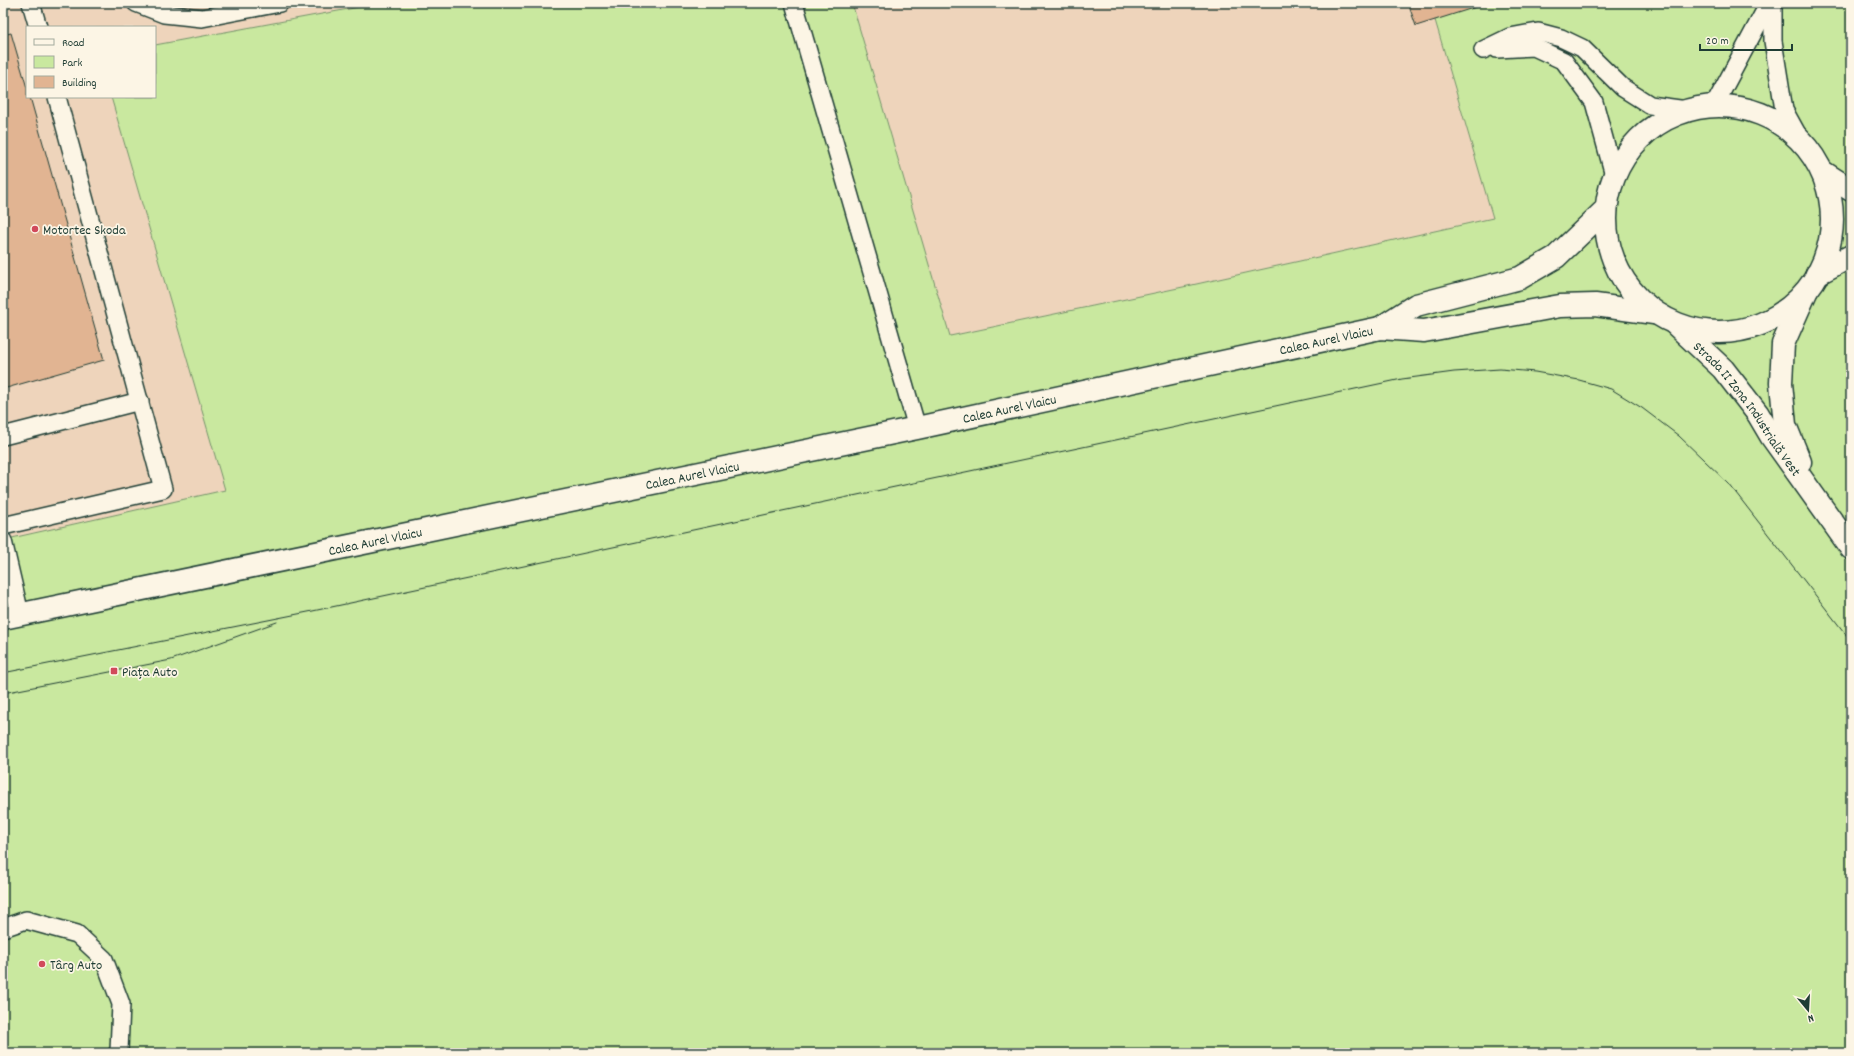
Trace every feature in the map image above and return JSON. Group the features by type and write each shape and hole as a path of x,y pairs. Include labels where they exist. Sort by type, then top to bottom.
{"main road":[{"name":"Calea Aurel Vlaicu","path":"1714,106 1727,106 1767,116 1800,139 1823,172 1831,200 1833,229 1826,257 1806,292 1775,318 1743,330 1708,332 1675,324 1654,313 1626,285 1609,248 1606,209 1614,175 1632,146 1657,124 1687,110 1714,106"},
{"name":"Calea Aurel Vlaicu","path":"1823,172 1851,190"},
{"name":"Calea Aurel Vlaicu","path":"1380,328 1416,305 1520,278 1556,257 1606,209"},
{"path":"1817,274 1851,256"},
{"name":"Strada II Zona Industrială Vest","path":"1806,292 1782,344 1781,383 1785,425 1815,498"},
{"name":"Calea Aurel Vlaicu","path":"12,616 916,428 1380,328 1424,331 1567,306 1595,305 1654,313"},
{"name":"Strada II Zona Industrială Vest","path":"1675,324 1723,370 1758,414 1771,436 1851,548"}],"lane":[{"path":"32,3 38,26"},
{"path":"136,3 164,14 202,18 280,3"},
{"path":"794,3 916,428"},
{"path":"1714,106 1769,3"},
{"path":"1773,3 1773,41 1784,110 1800,139"},
{"path":"1614,175 1594,102 1564,61 1534,47 1483,50 1510,37 1538,32 1561,38 1582,48 1623,88 1650,105 1687,110"},
{"path":"3,526 164,489 57,98"},
{"path":"3,436 140,401"},
{"path":"3,540 12,616"},
{"path":"3,928 26,920 77,934 104,959 121,1004 118,1052"}],"shaded area":[{"path":"3,3 381,3 156,45 156,26 26,26 26,98 111,98 225,490 3,540"},
{"path":"852,3 1430,3 1493,218 1183,287 949,336"}],"green space":[{"path":"381,3 852,3 950,336 1183,287 1493,218 1430,3 1851,3 1851,1053 3,1053 3,540 225,490 111,98 156,98 156,45"}],"building":[{"path":"1408,3 1489,3 1416,26"},
{"name":"Motortec Skoda","path":"11,33 26,85 26,98 30,98 104,360 3,389 3,35"}],"tram line":[{"path":"3,673 308,612 1402,379 1454,372 1500,369 1535,372 1579,380 1611,389 1642,408 1679,436 1729,484 1851,641"},
{"path":"3,693 171,660 277,622"}],"place":[{"name":"Motortec Skoda","path":"35,229"},
{"name":"Piața Auto","path":"114,671"},
{"name":"Târg Auto","path":"42,964"}]}
